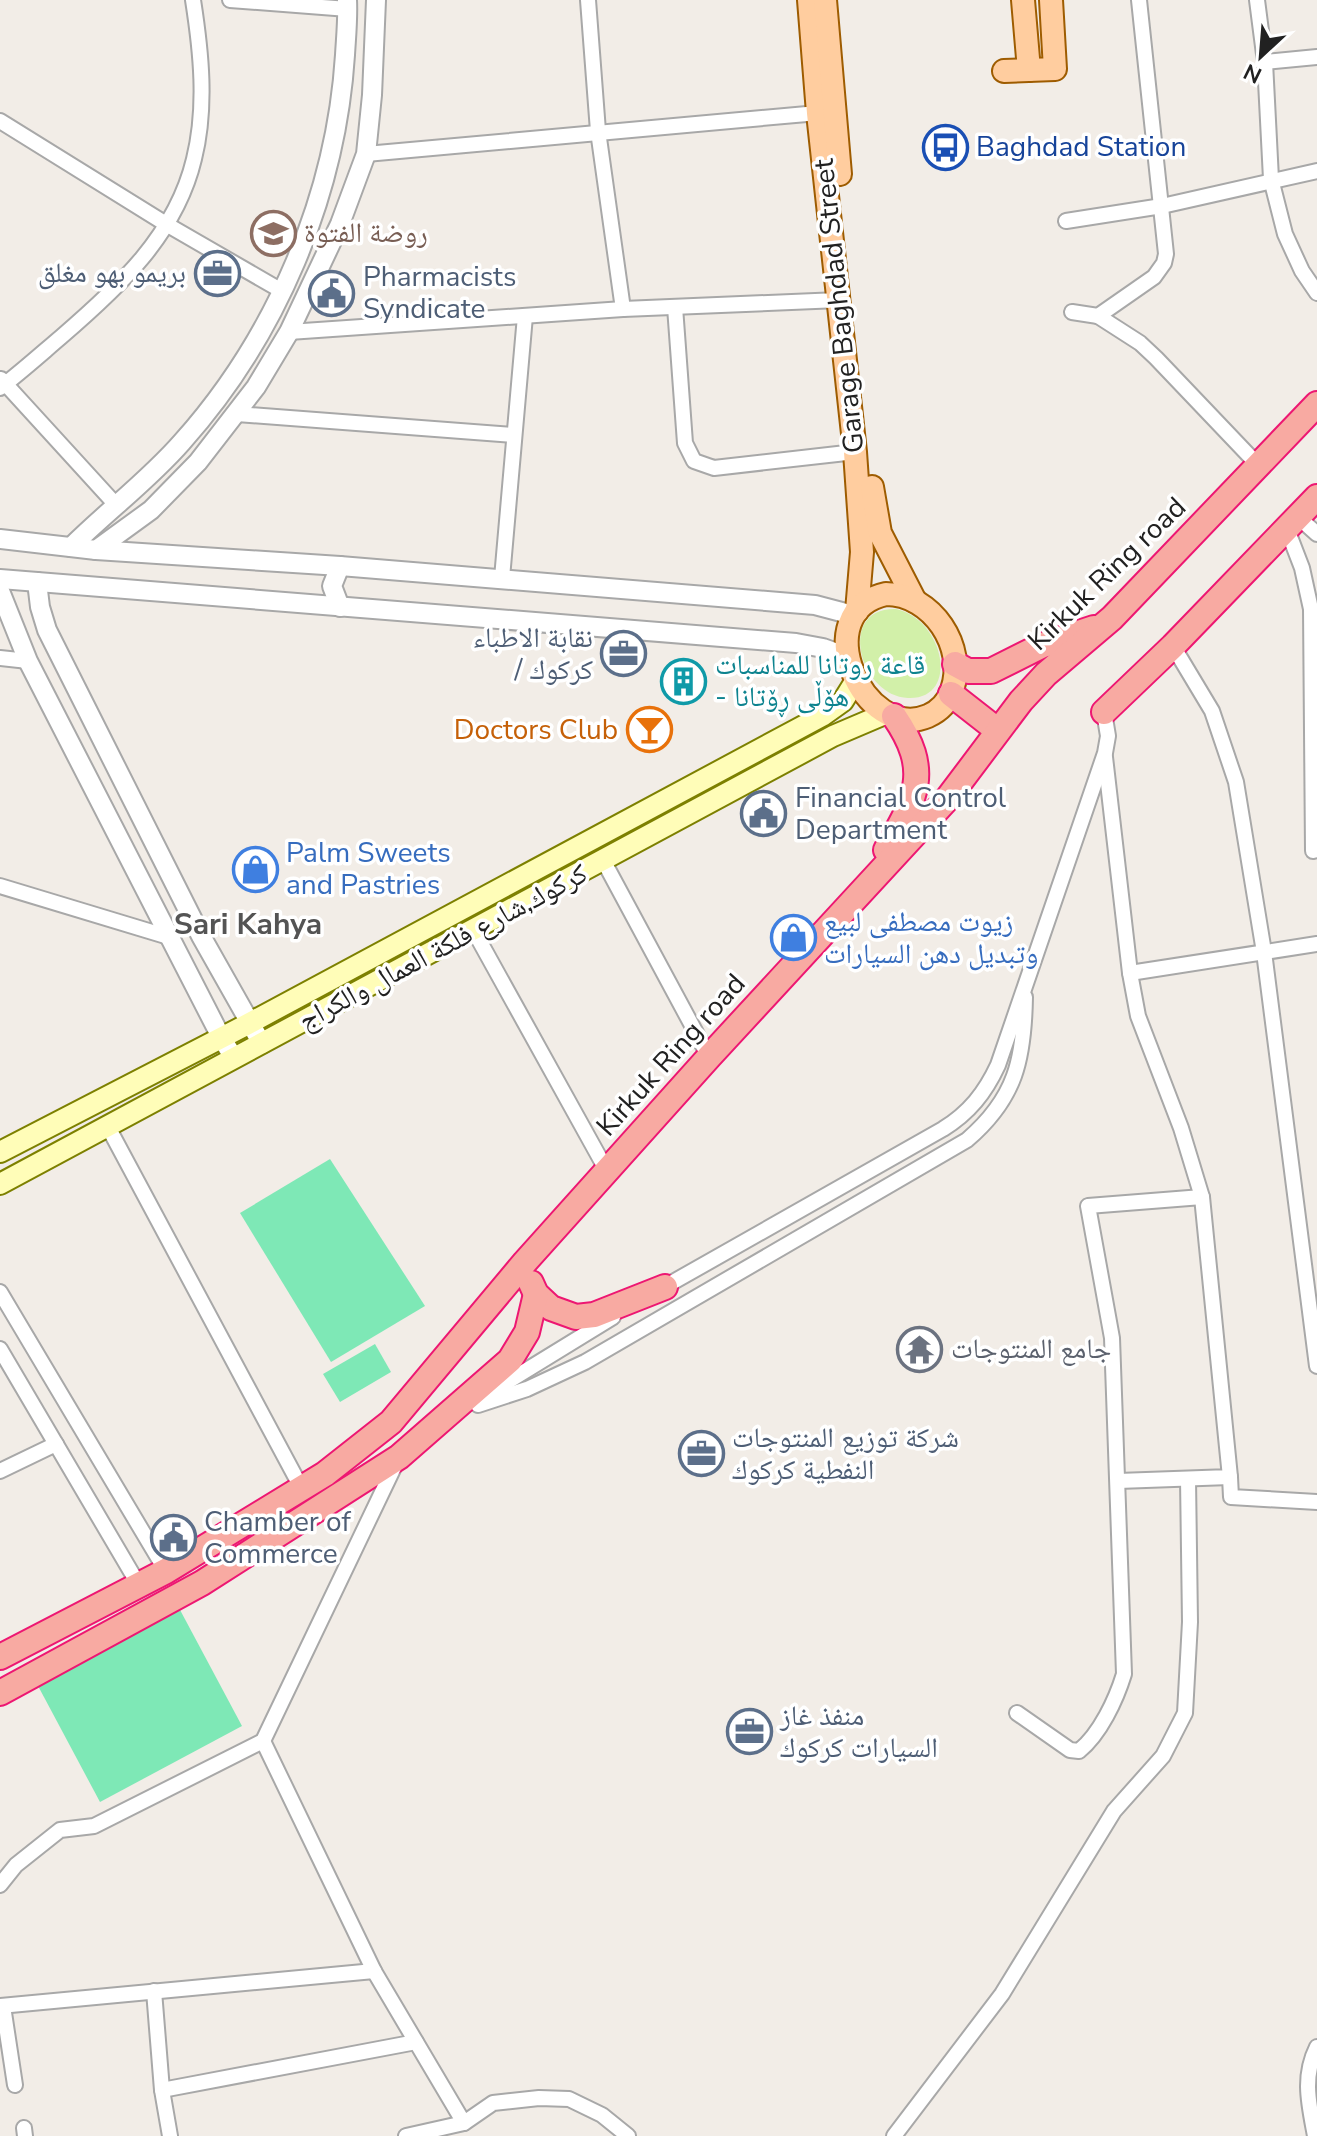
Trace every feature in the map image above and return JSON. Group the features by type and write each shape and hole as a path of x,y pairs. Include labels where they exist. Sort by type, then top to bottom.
{"highway":[{"name":"Kirkuk Ring road","path":"4,1655 140,1587 302,1489 348,1458 391,1422 525,1262 948,798 997,730 1033,688 1104,625 1317,404"},
{"path":"1104,712 1173,646 1317,497"},
{"path":"955,664 968,671 991,671 1043,645 1104,625"},
{"path":"951,694 997,730"},
{"path":"874,879 886,850 910,810 916,777 910,745 890,715"},
{"path":"0,1693 202,1583 399,1457 517,1351 531,1322 536,1294 525,1262"},
{"path":"536,1294 559,1313 576,1317 594,1315 665,1287"},
{"path":"4,1655 22,1682"}],"main road":[{"name":"Garage Baghdad Street","path":"809,0 818,113 855,452 862,552 855,613"},
{"name":"Garage Baghdad Street","path":"825,0 851,296 874,509 884,544 915,601"},
{"path":"1023,0 1029,70"},
{"path":"1004,71 1055,69 1051,0"},
{"path":"886,594 901,595 915,601 933,615 942,627 950,641 955,664 951,694 937,711 923,718 909,719 890,715 869,699 856,680 848,657 847,634 855,613 871,599 886,594"},
{"name":"كركوك,شارع فلكة العمال والكراج","path":"0,1152 248,1024 830,712 843,701 856,680"},
{"name":"كركوك,شارع فلكة العمال والكراج","path":"0,1184 833,736 890,715"}],"street":[{"path":"117,506 2,383 113,292 143,258 166,224 187,182 199,134 200,56 193,0"},
{"path":"71,547 167,459 217,399 256,340 282,291 314,213 339,110 347,5 230,0"},
{"path":"96,550 151,510 198,462 237,414 289,332 340,224 366,154 376,0"},
{"path":"588,0 598,131 623,309"},
{"path":"1098,316 1154,277 1162,268 1166,254 1139,0"},
{"path":"1257,0 1265,62 1271,179 1285,234 1302,271 1317,293"},
{"path":"1265,62 1317,57"},
{"path":"366,154 818,113"},
{"path":"0,121 166,224 282,291"},
{"path":"1066,221 1162,206 1317,171"},
{"path":"314,213 340,224"},
{"path":"289,332 623,309 839,300"},
{"path":"675,307 685,443 694,461 707,468 721,468 855,452"},
{"path":"1072,312 1098,316 1140,343 1258,465"},
{"path":"502,578 525,316"},
{"path":"237,414 514,435"},
{"path":"1292,523 1317,534"},
{"path":"1292,523 1314,614 1313,851 1317,850"},
{"path":"0,539 96,550 502,578 815,605 855,613"},
{"path":"340,566 332,586 340,607"},
{"path":"0,579 796,643 848,657"},
{"path":"37,582 47,630 248,1024 262,1044"},
{"path":"0,591 28,661 234,1058"},
{"path":"1173,646 1201,688 1230,758 1264,952 1317,1366"},
{"path":"0,658 28,661"},
{"path":"432,1427 466,1409 535,1363 943,1129 964,1114 992,1080 1026,983 1105,753 1108,736 1104,712"},
{"path":"1105,753 1130,973 1138,1016 1181,1128 1202,1197 1231,1497 1317,1502"},
{"path":"603,860 709,1057"},
{"path":"0,886 172,938"},
{"path":"474,931 607,1171"},
{"path":"1130,973 1317,944"},
{"path":"466,1409 527,1389 585,1362 967,1140 995,1113 1014,1080 1024,1043 1026,983"},
{"path":"107,1125 302,1489"},
{"path":"1017,1713 1070,1750 1079,1751 1088,1744 1118,1692 1124,1674 1112,1338 1088,1206 1202,1197"},
{"path":"0,1292 166,1571"},
{"path":"0,1349 140,1587"},
{"path":"0,1471 56,1444"},
{"path":"0,1885 16,1865 60,1830 94,1826 263,1741 399,1457"},
{"path":"1118,1481 1230,1477"},
{"path":"894,2136 1002,1994 1114,1811 1163,1756 1185,1713 1190,1622 1188,1479"},
{"path":"263,1741 374,1971 464,2123"},
{"path":"15,2085 2,2006 374,1971"},
{"path":"154,1991 162,2090 170,2136"},
{"path":"162,2090 416,2042"},
{"path":"1315,2136 1306,2085 1309,2066 1317,2047"},
{"path":"406,2136 464,2123 493,2103 539,2098 569,2099 602,2115 628,2136"}],"green space":[{"path":"896,609 913,616 926,628 940,658 940,674 935,686 924,695 908,698 891,694 877,683 861,652 861,636 866,622 877,612"},
{"path":"330,1159 425,1306 331,1362 240,1213"},
{"path":"375,1344 391,1372 340,1402 323,1374"},
{"path":"179,1608 242,1726 100,1802 37,1684"}],"place":[{"name":"Baghdad Station","path":"945,147"},
{"name":"روضة الفتوة","path":"273,233"},
{"name":"بريمو بهو مغلق","path":"217,273"},
{"name":"Pharmacists Syndicate","path":"332,293"},
{"name":"نقابة الاطباء / كركوك","path":"624,654"},
{"name":"قاعة روتانا للمناسبات - هۆڵی ڕۆتانا","path":"684,681"},
{"name":"Doctors Club","path":"649,730"},
{"name":"Financial Control Department","path":"764,814"},
{"name":"Palm Sweets and Pastries","path":"255,869"},
{"name":"زيوت مصطفى لبيع وتبديل دهن السيارات","path":"793,938"},
{"name":"جامع المنتوجات","path":"920,1349"},
{"name":"شركة توزيع المنتوجات النفطية كركوك","path":"701,1454"},
{"name":"Chamber of Commerce","path":"173,1538"},
{"name":"منفذ غاز السيارات كركوك","path":"749,1732"}],"district":[{"name":"Sari Kahya","path":"248,924"}]}
